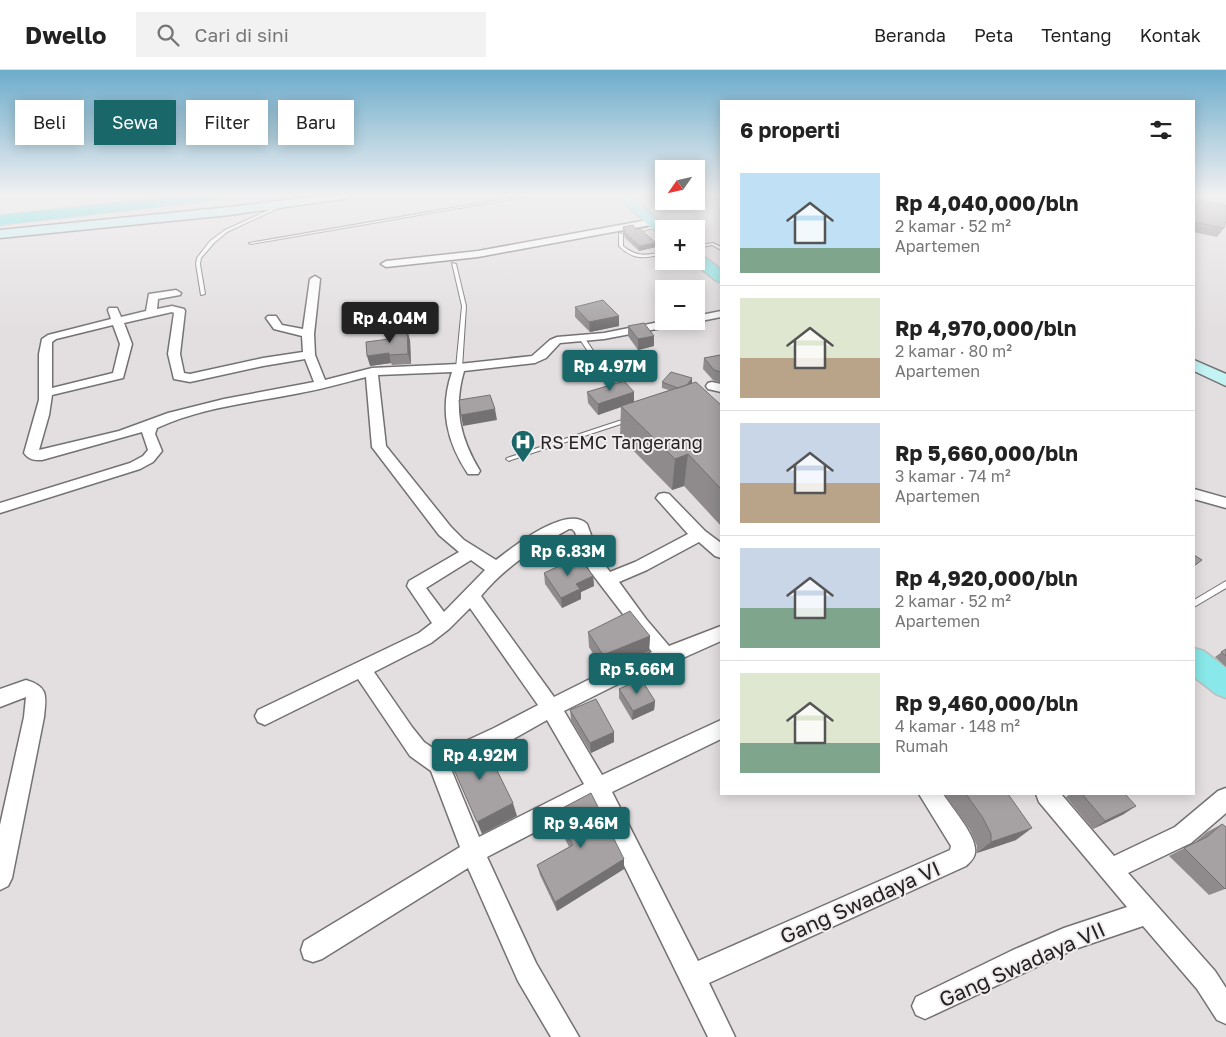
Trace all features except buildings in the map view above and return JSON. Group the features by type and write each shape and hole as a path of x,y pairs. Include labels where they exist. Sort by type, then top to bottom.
{"main road":[{"path":"705,255 720,267"},
{"path":"705,264 720,276"},
{"path":"1195,356 1226,371"},
{"path":"1195,366 1226,381"},
{"path":"1195,661 1226,686"},
{"path":"1195,679 1226,703"}],"street":[{"path":"386,264 478,254 563,241"},
{"path":"315,279 308,334 309,355 321,384"},
{"path":"152,313 153,296 176,293"},
{"path":"309,355 183,378 176,374 174,354 180,311 172,309 152,313 115,316 48,338 44,355 46,393 42,416 31,453 33,456 42,455 124,434 154,423 224,403 372,372 459,368 535,358 541,356 557,340 582,338 655,326"},
{"path":"705,317 720,314"},
{"path":"46,393 119,374 126,344 115,316"},
{"path":"272,318 278,327 308,334"},
{"path":"459,368 453,384 451,427 473,471"},
{"path":"372,372 379,447 458,544 497,570"},
{"path":"0,508 44,496 141,463 153,455 154,451 148,429 154,423"},
{"path":"1195,494 1226,503"},
{"path":"664,498 720,551"},
{"path":"265,716 425,638 443,624 481,582 497,570 514,553 531,542 573,522 578,523 581,527 590,556 627,609 667,656"},
{"path":"607,580 641,566 700,534"},
{"path":"443,624 411,587 472,552"},
{"path":"470,596 550,708 598,788 722,1037"},
{"path":"439,764 501,735 550,708 625,671 720,633"},
{"path":"362,670 417,749 439,764 490,895 523,965 566,1037"},
{"path":"0,698 26,688 32,690 36,695 34,717 0,878"},
{"path":"313,950 474,852 598,788 720,729"},
{"name":"Gang Swadaya VI","path":"692,977 958,858 964,852 962,842 931,795"},
{"path":"1048,795 1206,980 1226,1011"},
{"path":"1111,869 1183,835 1226,799"},
{"name":"Gang Swadaya VII","path":"925,1006 1022,959 1073,937 1147,913"}],"lane":[{"path":"203,294 198,264 199,258 213,241"},
{"path":"251,243 262,241"},
{"path":"621,241 621,246 633,256 642,257 655,255"},
{"path":"705,246 713,244 720,248"},
{"path":"454,264 464,306 459,368"},
{"path":"582,338 593,355"},
{"path":"509,459 636,417"},
{"path":"1195,603 1226,584"}],"place":[{"name":"RS EMC Tangerang","path":"523,463"}]}
